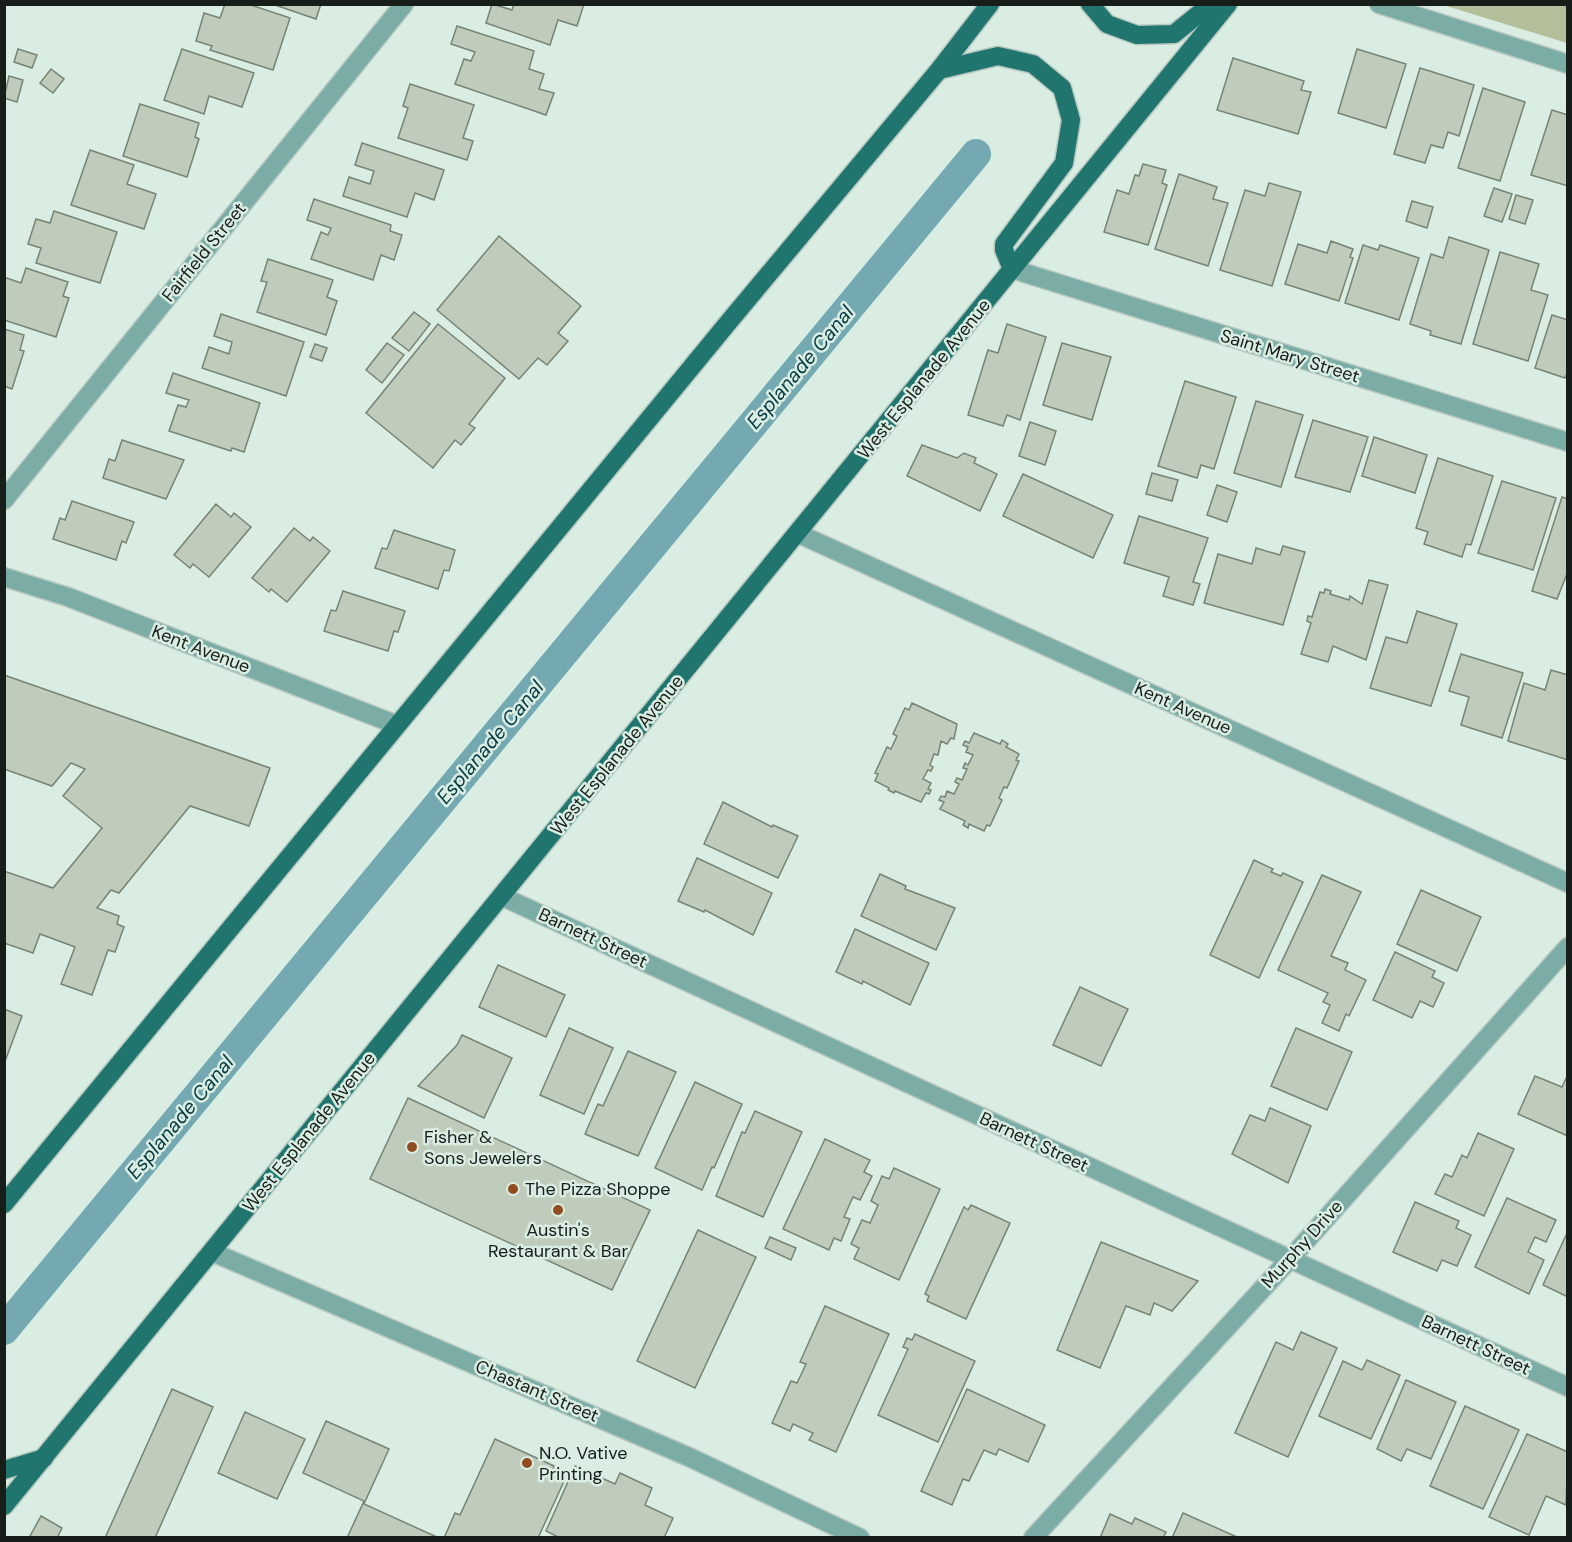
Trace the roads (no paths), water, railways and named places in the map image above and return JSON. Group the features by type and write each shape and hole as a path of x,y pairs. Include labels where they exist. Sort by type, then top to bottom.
{"main road":[{"path":"4,1204 939,70 990,4"},
{"path":"1090,4 1107,24 1137,35 1174,34 1211,4"},
{"name":"West Esplanade Avenue","path":"4,1506 799,534 1228,4"},
{"path":"939,70 998,56 1033,64 1062,88 1071,120 1064,163 1004,244 1004,250 1012,269"},
{"path":"4,1470 44,1458"}],"street":[{"name":"Fairfield Street","path":"4,500 404,4"},
{"path":"1379,4 1568,64"},
{"name":"Saint Mary Street","path":"1012,269 1568,442"},
{"name":"Kent Avenue","path":"799,534 1568,883"},
{"name":"Kent Avenue","path":"4,577 68,597 397,725"},
{"name":"Barnett Street","path":"501,896 1568,1387"},
{"name":"Murphy Drive","path":"1033,1538 1289,1260 1568,947"},
{"name":"Chastant Street","path":"212,1252 689,1457 860,1538"}],"waterway":[{"name":"Esplanade Canal","path":"4,1330 976,154"}],"place":[{"name":"Fisher & Sons Jewelers","path":"412,1147"},
{"name":"The Pizza Shoppe","path":"513,1189"},
{"name":"Austin's Restaurant & Bar","path":"558,1210"},
{"name":"N.O. Vative Printing","path":"527,1463"}]}
